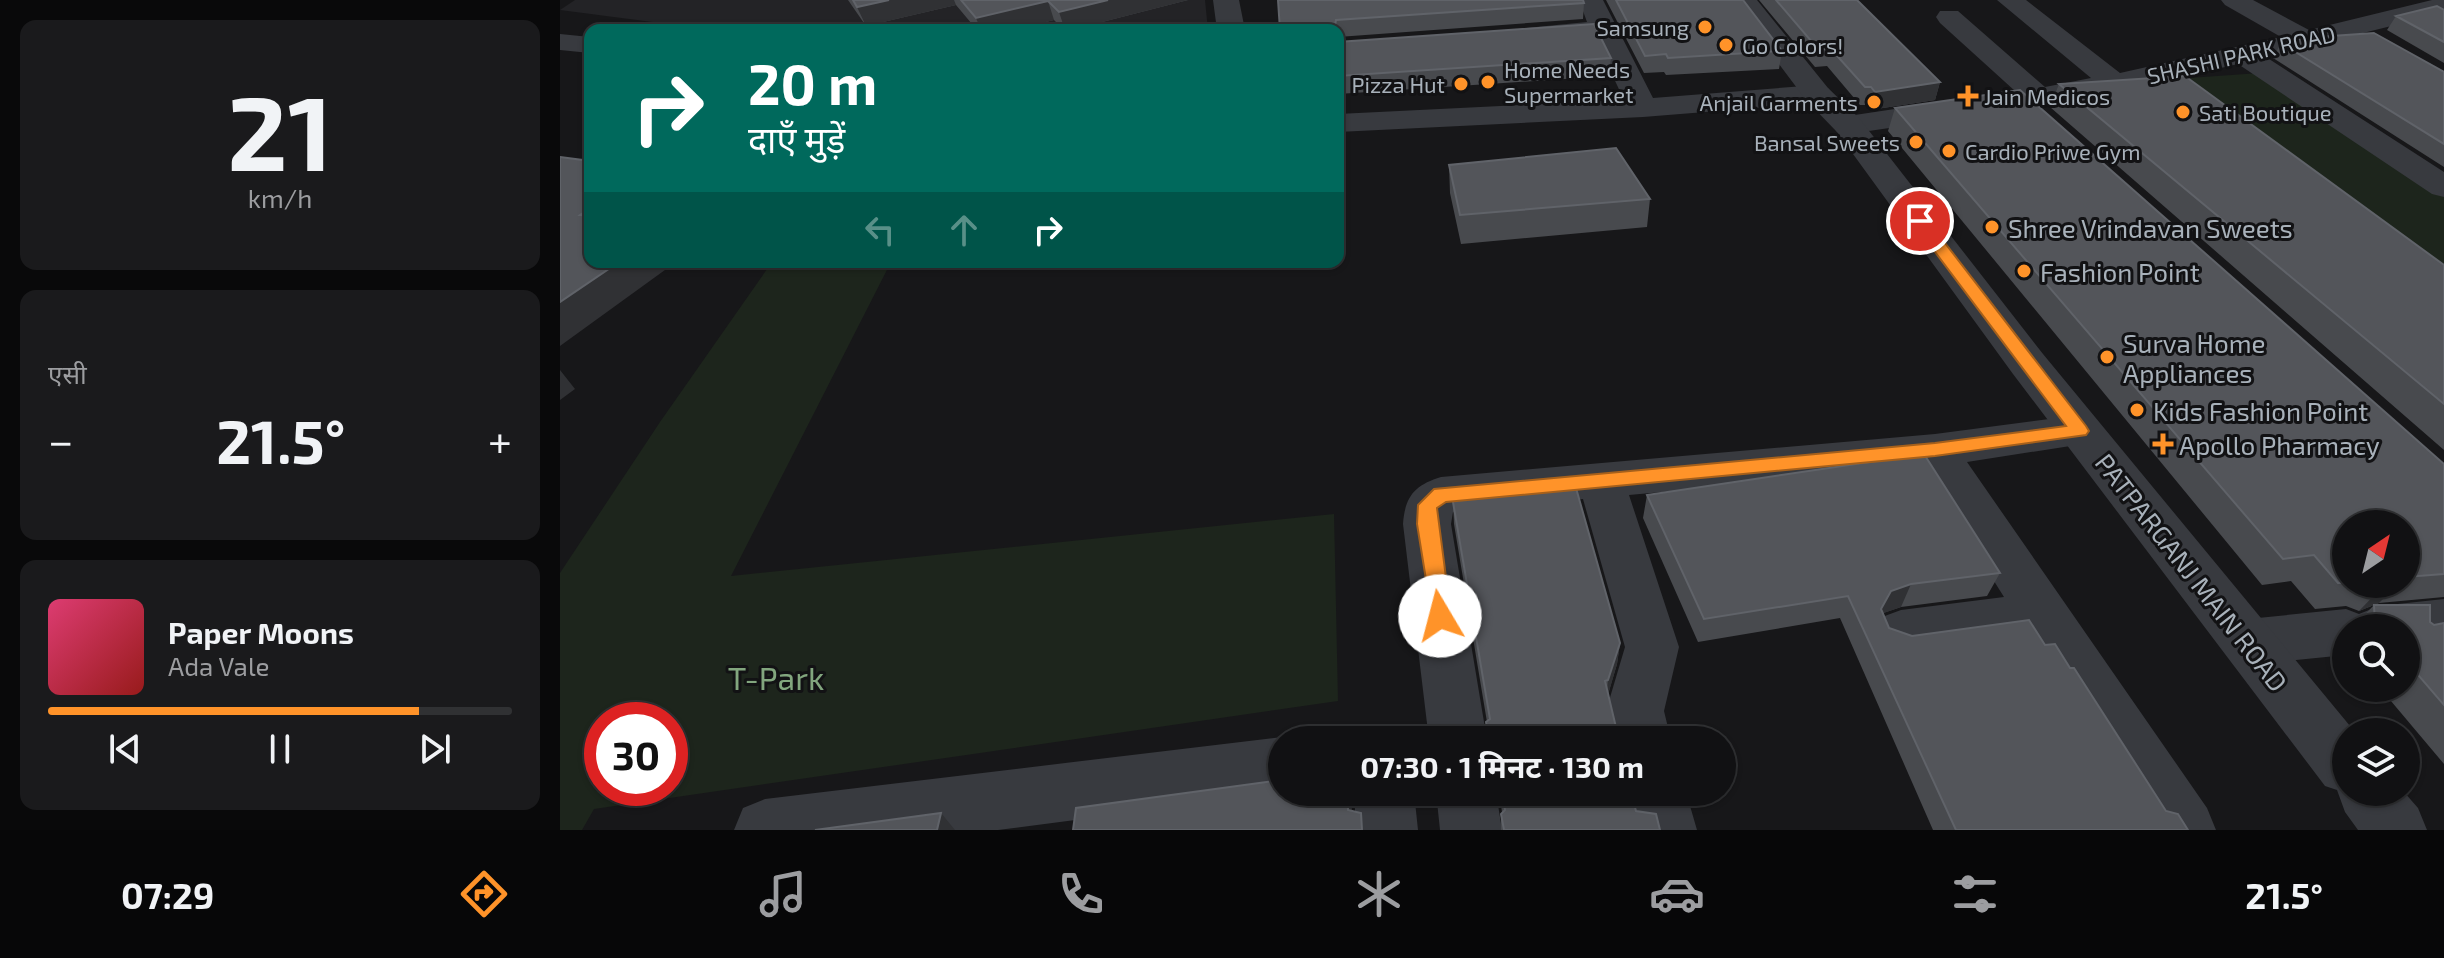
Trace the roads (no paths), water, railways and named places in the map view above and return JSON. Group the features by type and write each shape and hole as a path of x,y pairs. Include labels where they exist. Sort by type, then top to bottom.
{"street":[{"path":"1226,0 1230,24"},
{"path":"1590,0 1643,108"},
{"name":"PATPARGANJ MAIN ROAD","path":"1744,0 1817,94 1848,125 2080,431 2332,748"},
{"path":"2010,0 2115,83"},
{"path":"2234,0 2307,40"},
{"name":"SHASHI PARK ROAD","path":"1848,125 2029,99 2165,73 2307,40 2353,14 2386,19 2444,5"},
{"path":"2353,14 2394,49"},
{"path":"1949,17 2029,99 2054,132"},
{"path":"1510,35 1604,29"},
{"path":"560,42 584,44"},
{"path":"2244,55 2444,187"},
{"path":"2165,73 2203,101"},
{"path":"1344,123 1643,108 1817,94"},
{"path":"1456,726 1427,524 1428,505 1441,495 1935,450 2080,431"},
{"path":"1935,450 2185,830"},
{"path":"1601,480 1652,647 1635,711 1639,726"},
{"path":"1901,633 2043,614"},
{"path":"2420,624 2444,621"},
{"path":"2248,642 2332,633"},
{"path":"765,830 1268,767"},
{"path":"1385,806 1387,830"},
{"path":"1468,806 1471,830"},
{"path":"1660,806 1666,830"},
{"path":"2377,806 2396,830"}],"place":[{"name":"Samsung","path":"1705,27"},
{"name":"Go Colors!","path":"1726,45"},
{"name":"Home Needs Supermarket","path":"1488,82"},
{"name":"Pizza Hut","path":"1461,84"},
{"name":"Jain Medicos","path":"1968,96"},
{"name":"Anjail Garments","path":"1874,102"},
{"name":"Sati Boutique","path":"2183,112"},
{"name":"Bansal Sweets","path":"1916,142"},
{"name":"Cardio Priwe Gym","path":"1949,151"},
{"name":"Shree Vrindavan Sweets","path":"1992,227"},
{"name":"Fashion Point","path":"2024,271"},
{"name":"Surva Home Appliances","path":"2107,357"},
{"name":"Kids Fashion Point","path":"2137,410"},
{"name":"Apollo Pharmacy","path":"2163,444"}],"park label":[{"name":"T-Park","path":"776,677"}]}
